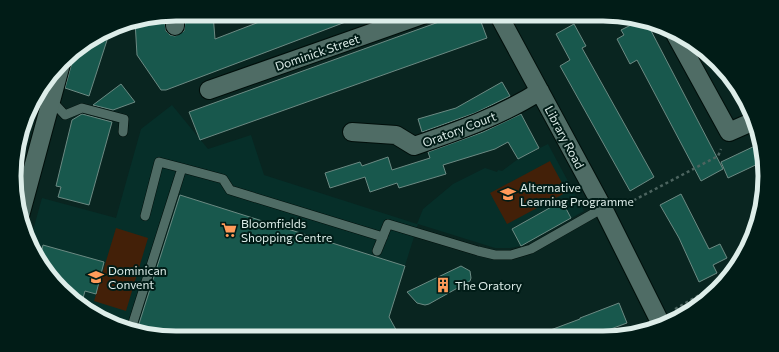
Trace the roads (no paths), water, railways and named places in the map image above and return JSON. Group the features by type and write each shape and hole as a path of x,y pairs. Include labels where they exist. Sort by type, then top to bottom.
{"street":[{"name":"Dominick Street","path":"209,90 405,21"},
{"name":"Library Road","path":"502,21 605,211 659,320"},
{"path":"679,42 729,132 749,123"},
{"path":"23,203 58,75"},
{"name":"Oratory Court","path":"352,132 396,135 414,146 481,122 518,106 540,91"}],"lane":[{"path":"52,101 65,115 82,108 124,119 123,132"},
{"path":"145,216 159,162 223,179 230,190 383,237"},
{"path":"132,325 182,168"},
{"path":"377,251 388,224 478,251 495,255 511,255 530,249 605,211"}],"place":[{"name":"Alternative Learning Programme","path":"508,194"},
{"name":"Bloomfields Shopping Centre","path":"229,230"},
{"name":"Dominican Convent","path":"96,277"},
{"name":"The Oratory","path":"443,285"}]}
